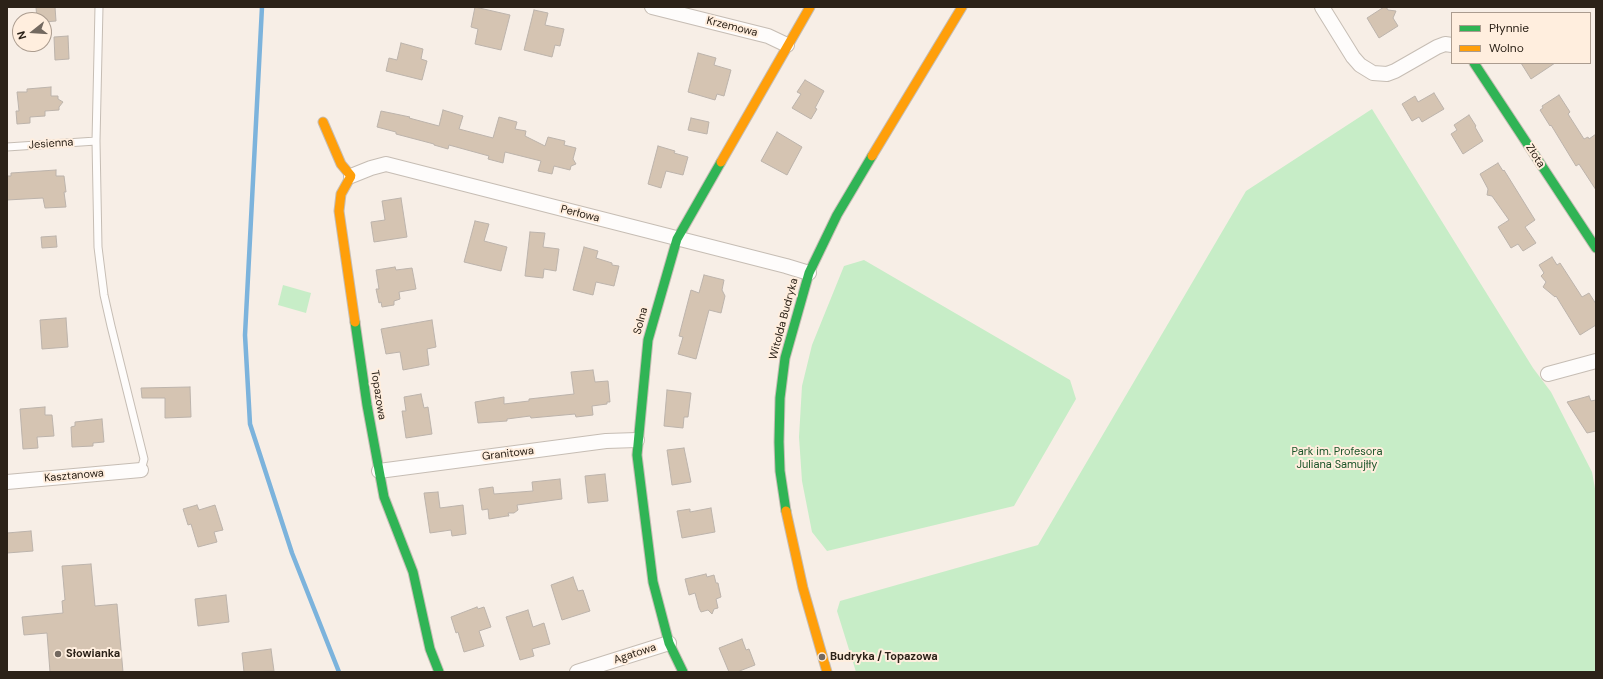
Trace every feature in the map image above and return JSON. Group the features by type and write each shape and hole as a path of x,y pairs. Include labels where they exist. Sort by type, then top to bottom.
{"street":[{"name":"Krzemowa","path":"652,7 764,35 787,45"},
{"name":"Solna","path":"683,672 669,643 653,582 636,455 648,340 677,238 810,7"},
{"name":"Witolda Budryka","path":"827,672 813,626 787,521 780,471 780,398 785,358 809,273 837,215 962,7"},
{"path":"1322,7 1353,57 1360,65 1373,73 1387,74 1395,72 1437,47 1445,44 1451,45"},
{"name":"Złota","path":"1475,64 1596,248"},
{"path":"323,122 341,164 351,176"},
{"name":"Perłowa","path":"351,176 386,164 809,273"},
{"name":"Topazowa","path":"351,176 341,194 339,211 363,383 384,497 408,554 418,590 430,649 439,672"},
{"path":"1548,374 1596,361"},
{"name":"Granitowa","path":"379,471 606,441 637,440"},
{"name":"Kasztanowa","path":"7,482 141,470"},
{"name":"Agatowa","path":"577,672 669,643"}],"lane":[{"path":"100,7 96,141 98,247 104,295 144,459 141,470"},
{"name":"Jesienna","path":"7,147 96,141"}],"green space":[{"name":"Park im. Profesora Juliana Samujłły","path":"1372,109 1533,368 1551,392 1592,472 1596,494 1596,672 856,672 837,611 840,601 1038,545 1246,191"},
{"path":"864,260 1070,380 1076,399 1014,506 827,551 812,532 802,481 799,437 802,386 812,345 844,266"},
{"path":"283,285 311,293 306,313 278,305"}],"building":[{"path":"36,7 55,7 56,21 52,21 52,12 36,12"},
{"path":"475,7 510,15 501,50 475,44 478,29 471,27"},
{"path":"1384,7 1388,10 1396,11 1393,18 1398,26 1379,38 1367,18"},
{"path":"534,10 548,13 545,25 564,29 560,46 555,45 552,57 524,50"},
{"path":"68,36 69,59 55,60 54,37"},
{"path":"401,43 423,49 421,59 427,61 422,80 386,71 389,58 397,60"},
{"path":"698,53 716,58 714,65 731,70 724,96 717,94 715,100 688,92"},
{"path":"1522,64 1554,64 1531,79"},
{"path":"805,80 824,91 815,108 817,109 811,119 792,108 801,94 797,92"},
{"path":"51,87 51,96 58,96 58,99 63,102 59,107 59,110 45,111 45,116 30,117 30,123 17,124 16,111 19,111 17,92 27,92 27,89"},
{"path":"1434,93 1444,109 1422,122 1419,117 1412,121 1402,104 1415,96 1418,102"},
{"path":"1559,95 1570,112 1568,114 1584,139 1588,137 1589,139 1596,134 1596,190 1579,164 1576,166 1540,110 1543,108 1542,106"},
{"path":"443,110 463,116 459,129 493,138 499,117 517,122 515,129 526,131 525,136 545,146 548,137 565,141 564,145 576,148 573,159 576,164 571,166 570,170 554,166 552,174 538,171 541,161 505,152 503,163 488,159 489,156 449,145 448,149 377,127 381,111 410,117 409,118 439,126"},
{"path":"1469,115 1483,141 1463,154 1451,134 1457,130 1454,125"},
{"path":"691,118 709,122 707,134 688,130"},
{"path":"777,132 802,147 787,175 761,161"},
{"path":"658,146 688,157 683,175 666,171 661,188 648,184"},
{"path":"1498,163 1503,171 1504,170 1535,220 1525,227 1536,243 1523,251 1518,244 1511,248 1498,227 1509,220 1492,196 1487,195 1488,189 1480,174"},
{"path":"56,170 56,176 64,176 66,207 45,208 43,198 7,200 7,176 11,176 11,173"},
{"path":"401,198 407,237 374,242 371,222 385,220 382,201"},
{"path":"475,221 489,224 484,241 507,247 501,271 464,262"},
{"path":"530,232 545,233 543,247 559,249 556,271 544,269 543,278 525,276"},
{"path":"56,236 57,247 42,248 41,237"},
{"path":"584,247 598,251 596,258 612,263 612,265 619,266 614,286 596,282 593,295 573,290"},
{"path":"1552,257 1557,265 1560,263 1582,297 1589,293 1596,304 1596,325 1580,335 1556,296 1555,297 1543,287 1546,282 1541,276 1544,273 1539,265"},
{"path":"395,267 396,270 412,268 416,289 399,292 400,299 394,301 394,305 382,307 381,302 379,303 376,289 379,289 376,270"},
{"path":"704,275 724,280 722,290 725,296 721,313 709,310 696,359 678,354 683,337 679,336 691,290 699,293"},
{"path":"66,318 68,347 42,349 40,320"},
{"path":"432,320 436,347 427,349 429,365 403,370 400,352 386,354 381,329"},
{"path":"593,370 595,382 608,381 610,402 607,402 607,404 592,406 593,415 576,417 575,414 531,418 530,416 507,419 507,421 478,423 475,402 504,397 504,404 529,401 529,399 574,394 571,372"},
{"path":"190,387 191,417 165,418 165,398 142,398 141,388"},
{"path":"667,390 691,393 688,417 684,417 683,428 664,426"},
{"path":"421,394 424,408 428,407 432,434 406,438 402,411 406,411 404,397"},
{"path":"1589,396 1591,401 1596,400 1596,431 1587,433 1567,402"},
{"path":"45,407 45,415 52,415 54,436 37,437 38,448 23,449 20,409"},
{"path":"102,419 104,442 93,443 93,446 72,447 71,427 75,426 75,422"},
{"path":"684,448 691,482 672,485 667,450"},
{"path":"605,474 608,501 588,503 585,476"},
{"path":"560,479 562,499 517,505 518,510 514,513 508,513 509,516 489,519 488,509 482,510 479,489 493,487 494,494 533,491 532,482"},
{"path":"438,492 440,508 463,505 466,534 452,536 451,530 430,533 424,493"},
{"path":"197,505 199,510 215,505 223,530 214,532 217,542 198,547 191,524 188,525 183,509"},
{"path":"711,508 715,532 682,538 677,511 690,509 690,512"},
{"path":"31,531 33,551 7,553 7,533"},
{"path":"91,564 95,606 117,604 123,672 50,672 47,633 24,635 22,617 63,613 62,601 65,600 62,566"},
{"path":"706,574 707,577 714,575 716,583 718,583 721,597 716,599 718,608 714,609 712,614 708,610 701,612 695,593 689,595 685,579"},
{"path":"573,577 578,591 583,590 590,611 562,620 551,585"},
{"path":"226,595 229,622 198,626 195,599"},
{"path":"477,607 478,609 484,607 491,627 479,631 484,646 464,652 458,632 456,633 451,617"},
{"path":"528,610 533,627 544,623 550,644 532,649 534,656 520,660 506,617"},
{"path":"742,639 746,650 749,649 755,665 737,672 729,672 719,648"},
{"path":"271,649 274,671 244,672 242,653"}],"waterway":[{"path":"262,7 245,335 250,424 292,553 339,672"}],"traffic: fast":[{"path":"1475,64 1596,248"},
{"path":"786,511 780,471 779,442 780,398 785,358 809,273 837,215 872,156"},
{"path":"683,672 669,643 653,582 637,455 648,340 677,239 721,162"},
{"path":"355,322 367,405 384,497 413,572 430,649 439,672"}],"traffic: slow":[{"path":"721,162 810,7"},
{"path":"872,156 962,7"},
{"path":"323,122 341,164 351,176 341,194 339,211 355,322"},
{"path":"786,511 803,588 827,672"}],"place":[{"name":"Słowianka","path":"58,654"},
{"name":"Budryka / Topazowa","path":"822,657"}]}
